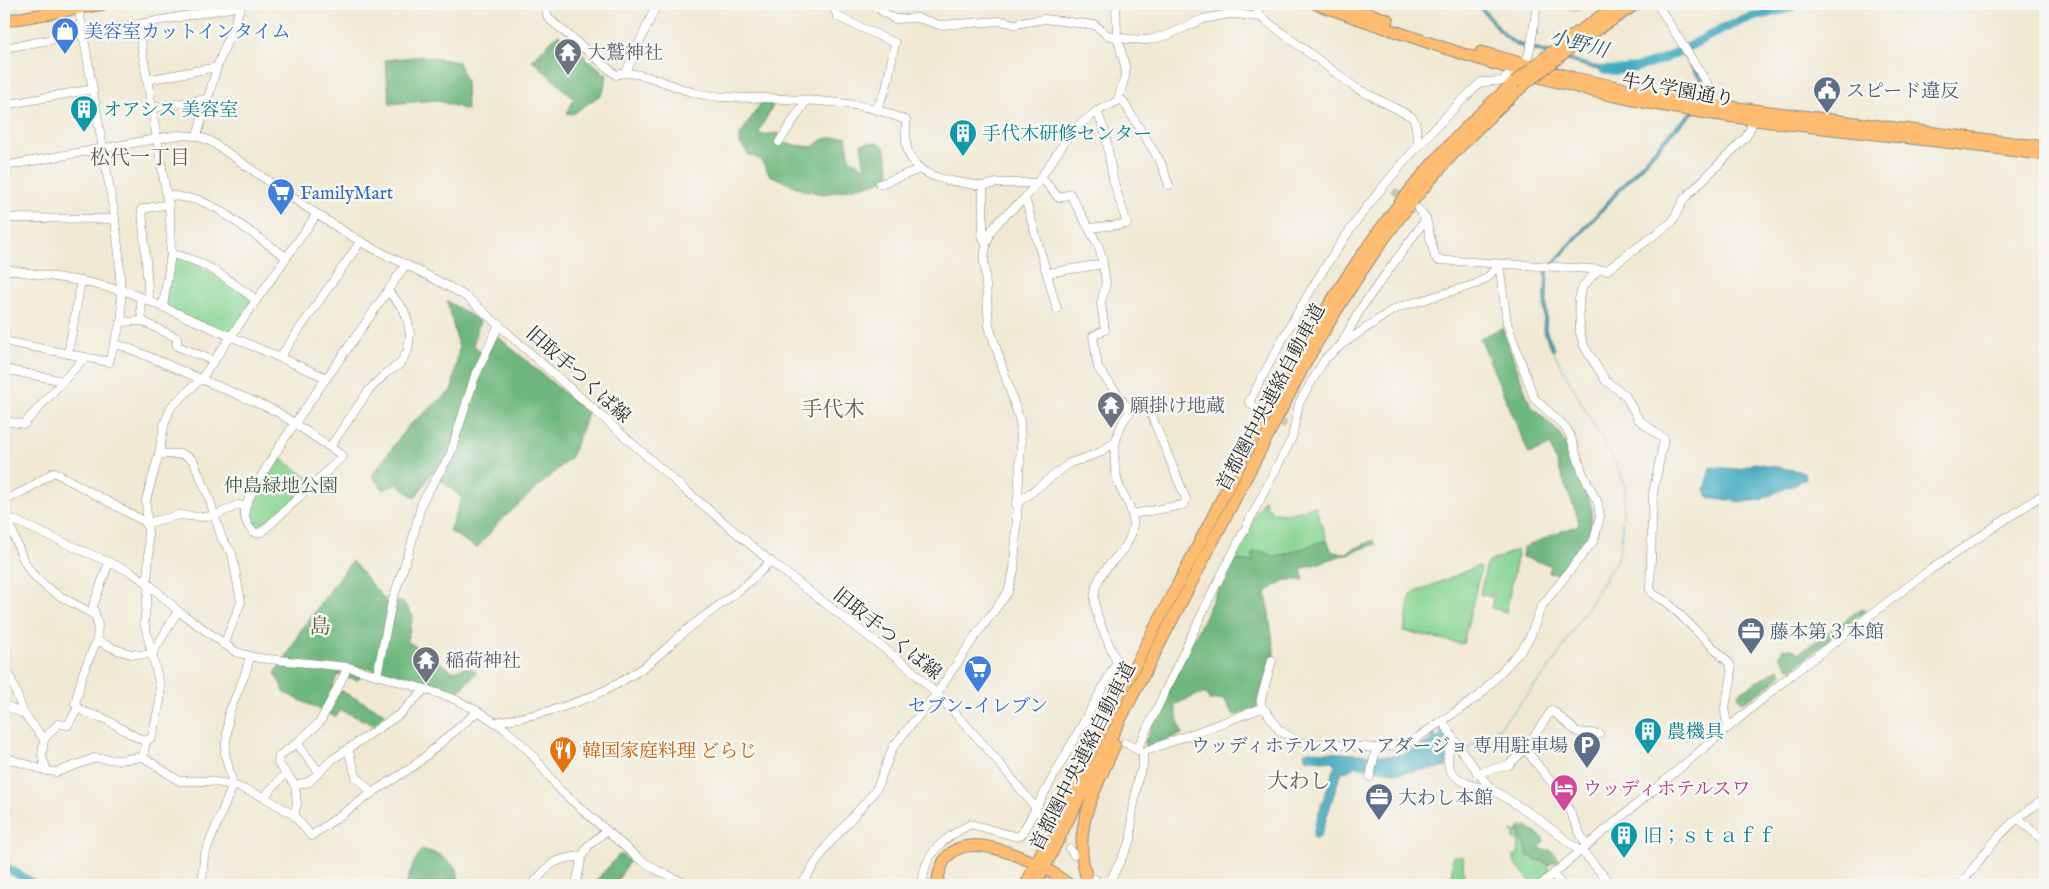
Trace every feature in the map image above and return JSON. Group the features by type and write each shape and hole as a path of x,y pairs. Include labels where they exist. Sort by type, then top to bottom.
{"highway":[{"path":"4,14 62,4"},
{"path":"4,21 78,6 103,4"},
{"name":"牛久学園通り","path":"1316,4 1359,10"},
{"name":"牛久学園通り","path":"1340,4 1519,68 1638,100 2045,155"},
{"name":"首都圏中央連絡自動車道","path":"1026,885 1097,740 1285,380 1353,266 1378,230 1454,139 1618,4"},
{"name":"首都圏中央連絡自動車道","path":"1568,44 1636,4"},
{"name":"牛久学園通り","path":"1519,68 1722,107 1754,115 2045,147"},
{"name":"首都圏中央連絡自動車道","path":"1036,885 1306,362 1366,264 1436,171 1519,84"},
{"path":"1095,883 1082,863 1080,841 1083,820 1154,654"},
{"path":"1019,885 1075,774 1097,740"},
{"path":"938,885 938,877 947,859 954,852 973,845 990,846 1029,864 990,851 970,851 953,861 947,870 943,885"},
{"path":"1063,885 1050,874 1070,885"}],"street":[{"path":"546,4 548,18 616,75 626,72 663,81 696,93 719,97 806,101 876,110 906,120 907,147 911,158 920,168 937,177 983,186 1039,180 1059,198 1070,194 1099,247 1103,264 1106,283 1101,303 1105,330 1093,336 1098,368 1130,411"},
{"path":"626,72 657,4"},
{"path":"832,4 838,17 895,43 886,89 876,110"},
{"path":"872,4 894,20 918,18 940,25 1001,21 1015,24 1044,19 1095,25 1107,36 1148,40 1168,35 1203,19 1235,14 1261,17"},
{"path":"801,885 827,846 872,795 893,747 937,693 1008,592 1014,570 1016,504 1022,443 1020,422 990,326 984,259 986,245 991,231 1000,220 1025,198 1073,130 1097,111 1116,102 1123,87 1125,71 1117,36 1116,4"},
{"path":"1254,4 1261,17 1356,88 1412,117 1415,122 1419,146"},
{"path":"1258,410 1249,402 1281,340 1341,243 1364,210 1438,123 1478,84 1502,81 1519,68 1530,48 1537,4"},
{"path":"1572,8 1582,4"},
{"path":"1657,4 1722,107"},
{"path":"4,48 242,5"},
{"path":"197,136 217,68 242,5"},
{"path":"4,341 109,362 121,322 122,290 115,219 78,6"},
{"path":"138,24 169,204 171,254 163,307"},
{"path":"148,80 217,68"},
{"path":"4,105 92,89"},
{"path":"1118,98 1123,101 1161,163 1169,185"},
{"path":"158,107 208,99"},
{"path":"779,142 806,101"},
{"path":"1089,228 1126,224 1113,179 1105,132 1097,111"},
{"path":"1418,209 1426,219 1435,256 1438,260 1607,270 1672,222 1684,200 1746,137 1754,115"},
{"name":"旧取手つくば線","path":"4,166 178,134 197,136 210,141 360,241 444,283 468,298 684,489 770,561 907,666 937,693 956,713 1044,819"},
{"path":"880,184 920,168"},
{"path":"983,186 983,238 986,245"},
{"path":"1385,186 1393,190"},
{"path":"168,195 199,200 218,209 286,257"},
{"path":"1025,198 1058,309"},
{"path":"149,301 142,209 169,204"},
{"path":"143,757 146,741 152,737 160,701 160,686 144,622 149,553 146,500 159,454 164,425 171,407 201,379 317,214"},
{"path":"4,218 115,219"},
{"path":"1341,345 1362,308 1426,219"},
{"path":"280,357 360,241"},
{"path":"171,254 207,264 256,300"},
{"path":"115,344 276,411 295,424 344,456 262,532 256,533 251,530 245,520 246,506 272,457 295,424 327,378 388,291 406,264"},
{"path":"1047,273 1067,268 1103,264"},
{"path":"1108,885 1131,840 1132,816 1138,778 1142,766 1140,751 1214,589 1292,438 1290,426 1299,403 1325,359 1341,345 1391,312 1403,306 1476,284 1488,277 1499,264"},
{"path":"1272,660 1261,699 1262,708 1279,730 1299,742 1376,750 1404,744 1443,722 1479,696 1523,648 1530,637 1541,607 1590,546 1598,528 1600,517 1598,503 1583,474 1566,428 1534,398 1507,323 1499,264"},
{"path":"4,269 81,281 122,290 327,378"},
{"path":"1598,270 1583,286 1579,299 1580,333 1585,348 1606,381 1625,394 1639,420 1664,439 1653,493 1650,589 1653,594 1667,602 1730,664 1731,675 1724,713 1730,726"},
{"path":"68,354 81,281"},
{"path":"330,447 369,390 386,373 400,365 408,350 410,334 404,310 388,291"},
{"path":"140,297 142,321"},
{"path":"121,322 142,321 177,338 177,346 214,361"},
{"path":"376,675 392,602 411,545 422,502 450,455 474,380 499,324"},
{"path":"4,421 24,424 85,357"},
{"path":"4,369 63,380"},
{"path":"923,885 922,874 928,860 936,846 952,833 971,824 1017,837 1022,835 1035,808 1117,662 1095,605 1095,589 1101,572 1120,554 1133,526 1133,514 1118,482 1116,434 1130,411 1146,402 1186,499 1183,505 1133,514"},
{"path":"1016,504 1070,463 1099,453 1116,441"},
{"path":"159,454 182,454 192,460 208,495 222,539 232,553 241,602 224,645"},
{"path":"4,501 54,472 147,524 179,515 214,516 238,505 246,506"},
{"path":"1540,885 1790,676 1890,599 2045,494"},
{"path":"7,518 131,572 148,584 178,611 224,645 250,657 348,667 452,698 478,711 496,722 530,752 560,790 639,859 689,885"},
{"path":"7,518 26,565 35,578 94,615"},
{"path":"496,722 534,716 597,693 634,675 682,633 756,577 770,561"},
{"path":"109,562 92,606 98,625 97,640 82,673 75,704 78,708 104,719 135,738 146,741"},
{"path":"152,654 178,611"},
{"path":"97,640 120,652 132,655 152,654"},
{"path":"202,884 204,856 233,784 225,753 229,713 250,657"},
{"path":"4,660 24,714 44,738"},
{"path":"294,815 297,804 295,785 278,763 279,756 320,722 348,667"},
{"path":"295,785 309,782 333,759 400,714 425,689"},
{"path":"4,705 24,714"},
{"path":"47,771 42,756 44,738 58,724 68,725 78,708"},
{"path":"1125,743 1140,751 1262,708"},
{"path":"1477,772 1508,765 1525,749 1552,710 1577,732 1599,734"},
{"path":"4,757 47,771 56,772 95,758 118,760 143,757 179,780 233,784 264,797 294,815 311,836 414,766 478,711"},
{"path":"1085,721 1095,726"},
{"path":"1443,722 1490,788 1583,849 1612,885"},
{"path":"1454,739 1448,764 1451,770 1464,782 1490,788"},
{"path":"297,743 319,772"},
{"path":"348,749 356,776 372,793"},
{"path":"1525,749 1563,797 1583,849"},
{"path":"1370,777 1376,750"},
{"path":"264,797 285,774"},
{"path":"1960,885 1989,848 2027,811 2045,800"},
{"path":"2019,819 2045,842"},
{"path":"576,885 582,856 588,846 606,831"},
{"path":"532,885 552,863 563,858 582,856"},
{"path":"1553,874 1562,885"}],"green space":[{"path":"558,34 607,75 603,93 573,114 567,113 574,99 532,60"},
{"path":"421,56 458,62 466,82 467,110 436,100 390,104 385,60"},
{"path":"761,103 769,103 773,106 759,131 761,135 778,133 786,144 813,147 824,139 846,136 850,160 865,167 861,144 877,143 884,148 890,174 886,179 863,186 824,194 803,190 770,175 760,159 749,155 740,143 740,135"},
{"path":"171,254 185,256 256,300 231,336 163,307"},
{"path":"447,301 480,321 473,345 485,355 497,336 588,413 571,457 499,522 477,548 449,531 462,498 432,472 415,498 397,484 384,490 372,476 408,426 452,390 459,348"},
{"path":"1502,328 1530,404 1559,433 1567,447 1592,509 1591,527 1586,538 1557,574 1549,573 1550,565 1522,557 1523,548 1561,531 1579,526 1578,518 1550,446 1529,454 1480,338"},
{"name":"仲島緑地公園","path":"275,454 315,483 256,533 244,513"},
{"path":"1264,499 1267,507 1278,514 1293,513 1315,506 1327,540 1277,557 1253,552 1253,562 1232,559"},
{"path":"1327,540 1332,552 1346,553 1373,540 1376,544 1301,569 1304,580 1285,580 1266,592 1275,658 1272,657 1256,708 1234,716 1224,699 1209,700 1207,694 1199,694 1174,705 1182,734 1145,747 1144,743 1232,559 1253,562 1253,552 1261,551 1277,557"},
{"path":"1516,550 1518,553 1506,612 1491,608 1494,592 1492,592 1491,597 1480,594 1487,563"},
{"path":"352,561 385,600 404,603 413,616 407,641 453,671 469,667 477,672 456,695 368,668 358,680 337,675 333,687 385,713 374,725 341,710 335,717 285,693 275,673 300,631"},
{"path":"1478,566 1481,568 1463,644 1404,631 1411,594"},
{"path":"1862,608 1865,611 1792,669 1787,666 1780,656 1783,648 1792,649 1799,653"},
{"path":"1779,668 1782,674 1762,691 1742,702 1738,698 1739,693"},
{"path":"1526,826 1542,837 1544,841 1540,846 1541,849 1551,850 1559,860 1548,865 1545,862 1535,860 1534,857 1529,857 1526,844 1520,839 1520,833 1517,832 1519,828"},
{"path":"1511,831 1521,833 1522,841 1535,860 1543,862 1548,866 1550,872 1534,885 1515,864 1514,855 1518,855 1519,841 1514,840 1515,835"},
{"path":"422,849 438,854 457,868 458,885 406,885 414,862"},
{"path":"619,855 623,855 629,861 615,885 592,885"},
{"path":"1453,856 1463,857 1464,882 1467,885 1451,885"}],"water":[{"path":"1476,4 1480,4 1504,33 1515,42 1594,66 1615,69 1616,72 1593,69 1514,45 1502,35"},
{"path":"1684,51 1710,90 1709,99 1670,136 1548,271 1546,330 1555,349 1552,351 1543,330 1546,270 1668,133 1706,98 1707,91 1681,53"},
{"path":"1755,463 1804,472 1806,479 1760,500 1743,502 1708,497 1705,491 1710,467 1739,469"},
{"path":"1440,728 1450,740 1446,767 1399,773 1355,766 1348,771 1341,772 1321,835 1316,839 1313,837 1315,824 1335,765 1331,761 1305,758 1304,753 1309,751 1392,756 1405,753 1432,740 1431,735 1434,731 1437,738 1440,737"}],"waterway":[{"name":"小野川","path":"1604,70 1640,67 1674,54 1738,22 1790,8 1795,4"},
{"path":"1466,749 1500,727 1549,669 1620,552 1625,488 1622,476 1553,351"},
{"path":"4,866 36,885"}],"tunnel":[{"path":"1393,191 1407,201"},
{"path":"1272,417 1286,425"},
{"path":"1044,819 1070,849"}],"place":[{"name":"美容室カットインタイム","path":"65,55"},
{"name":"大鷲神社","path":"568,76"},
{"name":"スピード違反","path":"1827,114"},
{"name":"オアシス 美容室","path":"84,133"},
{"name":"手代木研修センター","path":"963,157"},
{"name":"FamilyMart","path":"281,216"},
{"name":"願掛け地蔵","path":"1111,429"},
{"name":"藤本第３本館","path":"1751,655"},
{"name":"稲荷神社","path":"426,684"},
{"name":"セブン-イレブン","path":"978,693"},
{"name":"農機具","path":"1648,755"},
{"name":"ウッディホテルスワ、アダージョ 専用駐車場","path":"1587,769"},
{"name":"韓国家庭料理 どらじ","path":"563,774"},
{"name":"ウッディホテルスワ","path":"1564,812"},
{"name":"大わし本館","path":"1379,821"},
{"name":"旧；ｓｔａｆｆ","path":"1624,859"}],"district":[{"name":"松代一丁目","path":"140,157"},
{"name":"手代木","path":"833,409"},
{"name":"島","path":"320,626"},
{"name":"大わし","path":"1299,781"}]}
